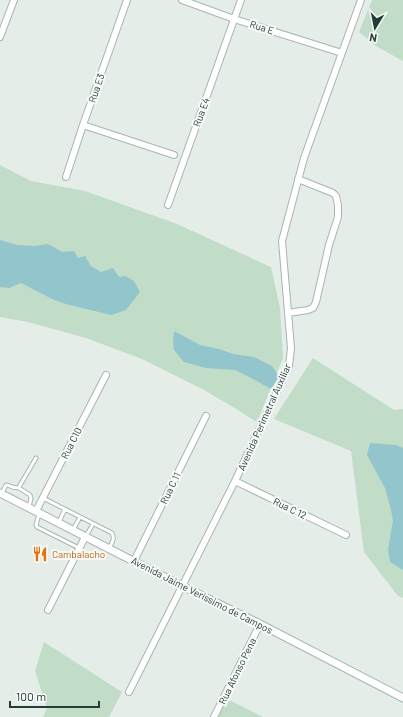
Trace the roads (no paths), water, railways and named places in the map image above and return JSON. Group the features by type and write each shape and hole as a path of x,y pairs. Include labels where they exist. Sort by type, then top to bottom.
{"street":[{"path":"0,38 14,0"},
{"name":"Rua E3","path":"66,177 128,0"},
{"name":"Rua E","path":"182,0 234,19 342,53"},
{"name":"Rua E4","path":"168,205 241,0"},
{"name":"Avenida Perimetral Auxiliar","path":"129,692 235,481 289,366 291,348 282,241 304,158 361,0"},
{"path":"83,125 174,155"},
{"path":"288,313 313,308 316,302 332,232 337,224 338,217 338,205 336,196 333,193 298,179"},
{"name":"Rua C10","path":"38,512 43,498 106,375"},
{"name":"Rua C 11","path":"134,561 206,416"},
{"name":"Rua C 12","path":"235,481 346,535"},
{"name":"Avenida Jaime Veríssimo de Campos","path":"1,493 403,698"},
{"path":"48,610 85,537"},
{"name":"Rua Afonso Pena","path":"214,717 260,624"}],"lane":[{"path":"19,488 36,458"},
{"path":"1,493 6,485 19,488 30,495 31,498 29,507"},
{"path":"43,498 112,533 114,536 109,548"},
{"path":"58,522 65,509"},
{"path":"38,512 37,527 79,548"},
{"path":"73,530 80,517"},
{"path":"85,537 93,524"}],"water":[{"path":"0,240 17,245 35,246 48,244 62,252 74,251 78,258 85,256 91,266 101,272 113,268 119,277 125,276 134,281 140,292 126,310 111,315 66,304 52,299 21,283 9,288 0,287"},
{"path":"174,331 200,345 233,354 254,357 272,366 279,377 271,389 235,370 206,368 184,362 174,350"},
{"path":"370,443 396,445 403,448 403,570 390,562 388,549 393,520 385,488 367,455"}],"place":[{"name":"Cambalacho","path":"40,554"}]}
